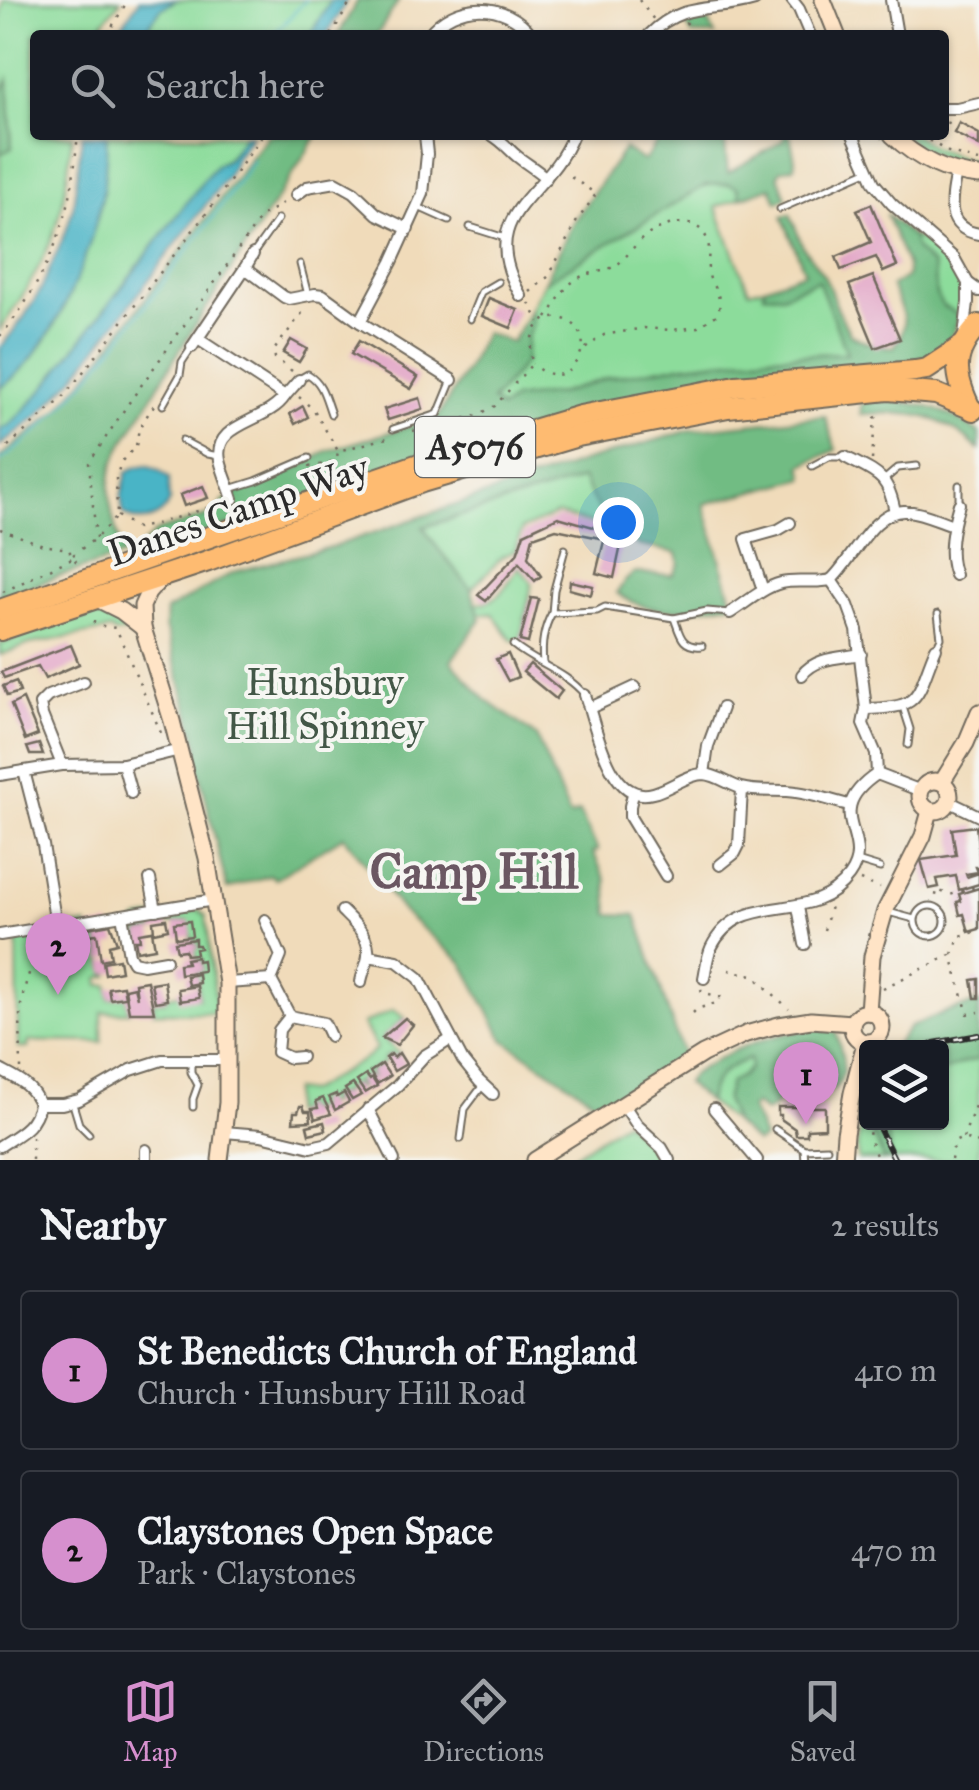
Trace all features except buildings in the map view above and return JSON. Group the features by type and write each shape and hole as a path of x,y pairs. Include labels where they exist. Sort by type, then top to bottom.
{"highway":[{"path":"969,337 957,376 974,411"},
{"name":"Danes Camp Way","path":"0,610 420,464 580,416 736,386 915,372 927,369 969,337"},
{"name":"Danes Camp Way","path":"0,630 208,562 422,482 578,436 728,407 888,390 936,394 974,411"}],"street":[{"path":"654,30 680,12 706,2 740,4 754,0"},
{"path":"792,0 808,30"},
{"path":"823,0 835,30"},
{"path":"890,0 896,30"},
{"path":"432,30 449,16 480,3 513,16 528,30"},
{"path":"949,108 979,103"},
{"path":"360,322 418,206 426,182 425,140"},
{"path":"500,140 546,178"},
{"path":"521,296 507,264 506,238 512,216 556,166 571,140"},
{"path":"854,140 874,184 954,258 968,283 979,291"},
{"path":"898,140 921,158 979,176"},
{"path":"956,172 952,212 966,231 979,234"},
{"path":"296,195 320,183 336,182 354,192 377,214 408,228"},
{"path":"253,254 195,343 287,394"},
{"path":"244,268 284,298 322,295 452,380"},
{"path":"498,282 511,277"},
{"path":"968,283 969,337"},
{"path":"232,494 219,456 224,437 278,408 300,378"},
{"path":"845,457 884,480 891,491 895,512"},
{"path":"940,575 953,572 953,525 958,504"},
{"path":"730,612 778,584 831,580 885,515 907,511 953,525"},
{"path":"746,539 790,523"},
{"path":"741,526 763,590"},
{"path":"165,574 142,606 143,628 171,752 207,858 227,983 229,1060 220,1160"},
{"path":"831,580 853,618 861,654 864,730 876,754 877,774"},
{"path":"95,598 143,628"},
{"path":"866,708 902,707 911,701 936,648"},
{"path":"804,666 861,654"},
{"path":"62,765 40,704 48,696 84,682"},
{"path":"590,708 635,688"},
{"path":"585,695 615,776 634,794 660,792 704,774 742,789 798,792 849,805"},
{"path":"704,774 708,746 722,708"},
{"path":"942,782 966,744 979,712"},
{"path":"0,774 62,765 123,764 171,752"},
{"path":"123,764 132,793"},
{"path":"24,771 56,925"},
{"path":"877,774 920,791"},
{"path":"701,980 710,950 722,931 736,919 756,910 798,907 836,889 849,876 857,861 857,845 849,805 862,786 877,774"},
{"path":"942,782 950,790 950,802 942,810 930,811 922,804 920,791 927,783 942,782"},
{"path":"720,865 736,853 742,789"},
{"path":"634,794 630,817 664,872 650,876"},
{"path":"950,802 979,816"},
{"path":"868,1012 872,956 884,911 922,836 930,811"},
{"path":"150,879 156,910"},
{"path":"0,934 214,900"},
{"path":"798,907 804,944"},
{"path":"342,910 362,932 368,956 361,982"},
{"path":"122,915 133,962 166,960"},
{"path":"265,920 282,956 271,980"},
{"path":"368,956 397,961 409,968 427,993 463,1062 493,1094"},
{"path":"227,983 271,980"},
{"path":"271,980 290,1016"},
{"path":"860,1040 853,1034 852,1023 858,1015 868,1012 877,1016 882,1029 876,1040"},
{"path":"290,1016 324,1023 330,1036"},
{"path":"290,1016 279,1030 277,1052 290,1058 301,1057"},
{"path":"534,1160 702,1054 746,1034 812,1020 852,1023"},
{"path":"224,1132 261,1135 311,1147 329,1143 398,1085 424,1056 451,1039"},
{"path":"39,1104 72,1102 132,1070 162,1060 229,1060"},
{"path":"843,1160 859,1066"},
{"path":"0,1070 36,1094 39,1104 27,1129 0,1146"},
{"path":"624,1105 636,1125 670,1160"},
{"path":"368,1109 394,1160"},
{"path":"714,1110 757,1160"},
{"path":"308,1160 311,1147"}],"lane":[{"path":"780,209 867,171"},
{"path":"418,206 450,221"},
{"path":"253,254 278,219"},
{"path":"470,227 506,238"},
{"path":"300,264 311,295"},
{"path":"470,318 481,292 498,282"},
{"path":"163,405 195,343"},
{"path":"300,378 308,374 316,379 331,414"},
{"path":"393,430 438,414 452,380"},
{"path":"182,440 219,456"},
{"path":"812,466 828,457 845,457"},
{"path":"232,494 309,458"},
{"path":"884,480 898,468 917,466"},
{"path":"958,484 958,504"},
{"path":"543,662 543,636 552,614 565,549"},
{"path":"552,614 597,611 605,606 674,618 708,610 730,612"},
{"path":"936,648 941,628 938,614"},
{"path":"674,618 683,641 689,646 702,646"},
{"path":"513,645 563,674 585,695"},
{"path":"902,707 910,729 908,746"},
{"path":"857,861 880,868"},
{"path":"934,906 944,912 947,924 940,934 928,937 917,931 914,918 921,908 934,906"},
{"path":"884,911 914,918"},
{"path":"191,1060 198,1085 193,1108"},
{"path":"461,1140 465,1110 483,1085"},
{"path":"72,1102 78,1124 89,1134"},
{"path":"774,1129 804,1149 827,1148"},
{"path":"804,1149 805,1160"}],"path":[{"path":"110,30 128,0"},
{"path":"334,30 352,0"},
{"path":"639,0 658,26"},
{"path":"949,120 962,107"},
{"path":"0,336 34,286 61,230 77,140"},
{"path":"0,452 64,398 259,140"},
{"path":"928,140 979,161"},
{"path":"938,146 941,140"},
{"path":"540,324 525,296 550,276 575,224 596,194 556,166"},
{"path":"96,538 89,463 262,216 296,195"},
{"path":"547,318 570,320 578,326 582,337 580,352 565,374 541,372 532,364 530,338 562,292 587,274 613,268 646,236 662,228 682,223 700,228 710,248 710,278 720,295 718,314 686,330 644,328 604,335 580,352"},
{"path":"300,378 283,366 274,350 293,328 311,295"},
{"path":"478,415 494,406 532,364"},
{"path":"287,394 304,400 314,410 338,450"},
{"path":"0,593 73,556 116,516 116,478 160,396"},
{"path":"870,471 875,418 881,414"},
{"path":"0,529 43,545 68,549 77,563"},
{"path":"93,621 116,628 171,752"},
{"path":"849,876 893,894"},
{"path":"934,906 938,890 950,896 979,886"},
{"path":"824,930 833,900"},
{"path":"19,1080 20,1010 39,940 37,928"},
{"path":"868,989 889,986 951,955 960,936 979,931"},
{"path":"951,955 968,1014 979,1012"},
{"path":"729,970 753,976 797,1016"},
{"path":"701,980 702,992 720,997"},
{"path":"693,1013 719,1002 723,990"},
{"path":"963,1138 979,1095"},
{"path":"32,1160 33,1122"},
{"path":"869,1130 878,1160"},
{"path":"950,1160 954,1142 963,1138 979,1143"}],"green space":[{"path":"3,0 121,0 100,30 30,30 30,140 71,140 56,228 43,259 0,330 0,154 12,148 8,81 0,94"},
{"path":"176,0 331,0 313,30 146,30 161,9"},
{"path":"358,0 399,0 380,30 341,30"},
{"path":"704,14 712,30 689,30 684,21"},
{"path":"8,79 12,148 0,154 0,94"},
{"path":"107,140 241,140 207,176 43,390 11,424 0,430 0,388 25,366 64,308 90,238"},
{"path":"264,140 314,140 117,455 110,495 124,556 0,600 0,457 56,412"},
{"path":"659,140 726,140 728,173 784,140 791,140 795,160 794,167 781,170 778,175 786,198 777,202 771,187 740,198 738,188 730,184 706,185 544,282 573,222 624,149 644,161"},
{"path":"909,140 922,140 979,164 979,171 957,165"},
{"path":"730,184 738,188 740,198 716,207 749,291 764,287 764,294 782,295 818,280 848,353 765,356 668,367 607,378 562,393 514,399 501,409 492,401 525,362 527,337 533,323 530,310 544,282 706,185"},
{"path":"790,214 803,247 825,277 851,335 875,346 894,347 904,323 891,286 907,277 907,266 886,214 913,238 915,249 933,266 936,294 942,305 960,316 944,347 913,361 737,378 145,550 142,545 157,531 213,514 236,492 304,465 327,451 437,418 485,333 512,342 530,310 533,323 527,337 525,362 492,401 501,409 514,399 562,393 607,378 668,367 765,356 847,353 818,280 782,295 764,294 764,287 805,272 782,216"},
{"path":"907,233 931,247 950,266 962,289 960,316 942,305 936,294 933,266 914,248 913,238"},
{"path":"867,400 939,410 979,433 979,450 952,428 925,417 861,414 861,406"},
{"name":"Hunsbury Hill Spinney","path":"825,416 836,450 802,465 805,478 704,504 733,603 659,609 617,593 634,573 673,575 679,563 677,553 637,545 630,533 608,528 582,479 423,527 471,589 481,619 451,661 485,699 536,736 570,816 579,812 598,850 593,852 606,880 609,914 636,915 683,1055 602,1106 504,1040 462,962 404,913 344,836 275,879 271,875 227,889 195,753 199,749 165,627 166,611 234,572 332,547 582,462 691,430"},
{"path":"583,479 608,528 557,514 522,529 515,551 503,556 471,589 423,527"},
{"path":"519,567 532,583 520,641 512,640 493,614 479,614 475,602 495,597"},
{"path":"99,611 122,619 132,630 30,644 0,655 0,644"},
{"path":"199,910 206,916 217,1013 154,1012 153,1002 166,1000 166,996 199,998 197,972 203,970 195,949 199,945 192,940 189,921 153,921 154,930 139,933 140,940 135,940 135,922"},
{"path":"87,925 89,935 97,934 105,974 109,973 99,978 100,985 108,985 110,999 127,996 129,1012 102,1012 102,1042 29,1041 28,1048 18,1048 17,937"},
{"path":"979,1003 979,1160 858,1160 860,1130 949,1130 949,1040 900,1040 910,1027"},
{"path":"979,1003 979,1059 949,1069 949,1040 900,1040 910,1027"},
{"path":"393,1010 405,1018 382,1038 399,1053 394,1058 391,1054 384,1058 385,1062 369,1072 370,1080 366,1076 356,1082 359,1087 352,1084 337,1097 329,1097 331,1102 316,1101 318,1108 305,1111 300,1106 298,1112 291,1112 293,1090 308,1092 377,1048 363,1024"},
{"path":"821,1029 836,1032 843,1064 838,1085 823,1094 782,1094 773,1108 764,1112 755,1104 750,1108 763,1139 756,1143 735,1124 725,1100 730,1082 750,1068 750,1059 722,1073 708,1102 686,1083 700,1069 751,1044"},
{"path":"750,1058 751,1067 730,1082 725,1100 735,1124 708,1102 710,1093 722,1074"},
{"path":"625,1121 661,1160 567,1160"},
{"path":"871,1130 886,1130 892,1160 885,1160"}],"water":[{"path":"139,0 176,0 161,9 146,30 119,30"},
{"path":"331,0 347,0 330,30 313,30"},
{"path":"81,140 107,140 102,198 78,276 37,351 0,388 0,348 40,291 73,207"},
{"path":"242,140 249,140 227,177 75,377 39,415 0,446 0,430 11,424 43,390 207,176 229,158"},
{"path":"147,465 169,478 170,502 155,517 136,520 123,513 121,497 127,472"}],"waterway":[{"path":"278,30 306,0"},
{"path":"0,461 47,421 89,376 253,160"}],"railway":[{"path":"949,1040 979,1035"},
{"path":"880,1130 895,1160"}],"place":[{"name":"Claystones Open Space","path":"58,995"},
{"name":"St Benedicts Church of England","path":"806,1124"}],"district":[{"name":"Camp Hill","path":"474,871"}]}
